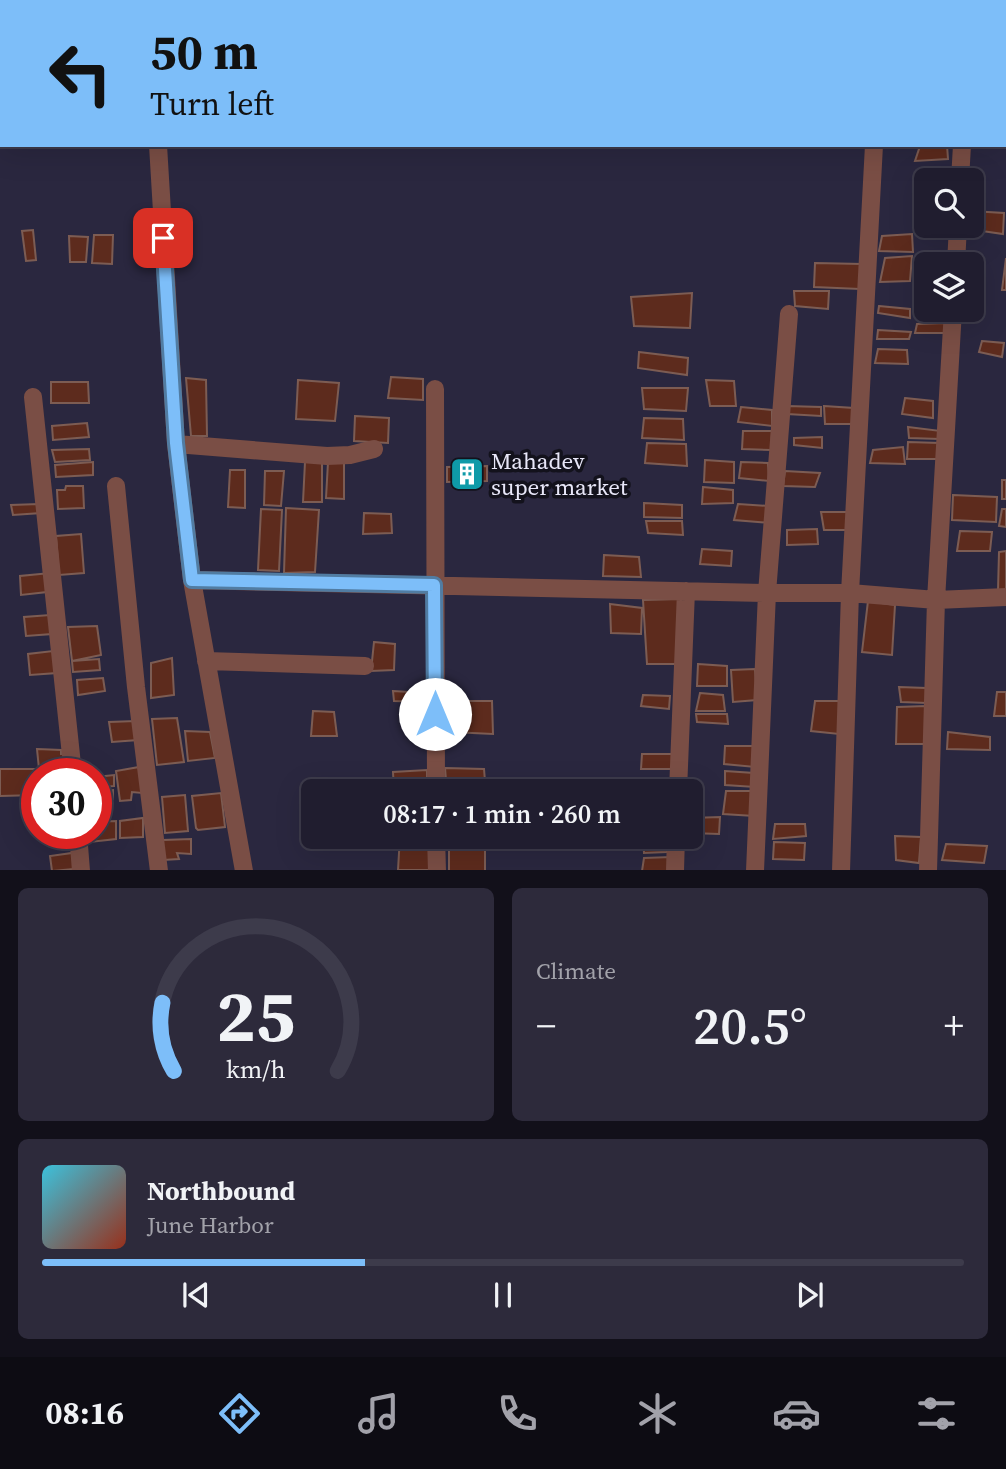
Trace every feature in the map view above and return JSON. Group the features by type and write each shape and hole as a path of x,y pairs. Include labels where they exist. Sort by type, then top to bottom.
{"street":[{"path":"158,147 176,443 192,580 244,870"},
{"path":"841,870 850,593 874,147"},
{"path":"961,168 962,147"},
{"path":"755,870 768,593 789,314"},
{"path":"928,870 936,600 952,322"},
{"path":"435,389 436,779"},
{"path":"33,397 71,758"},
{"path":"176,443 327,456 350,455 374,449"},
{"path":"116,486 136,687 159,870"},
{"path":"192,580 850,593 936,600 1006,597"},
{"path":"678,779 686,591"},
{"path":"206,661 365,666"},
{"path":"79,849 81,870"},
{"path":"436,849 436,870"},
{"path":"675,870 676,849"}],"building":[{"path":"920,147 947,147 948,159 915,161"},
{"path":"984,212 1004,213 1003,234 984,231"},
{"path":"33,230 36,260 26,261 22,231"},
{"path":"912,234 913,252 879,251 882,236"},
{"path":"94,235 113,235 112,264 92,263"},
{"path":"69,236 88,237 86,262 70,262"},
{"path":"912,256 910,281 880,282 885,258"},
{"path":"1006,258 1006,290 1002,290"},
{"path":"815,263 862,264 860,289 814,287"},
{"path":"794,291 829,291 828,309 795,306"},
{"path":"692,293 690,328 634,326 631,297"},
{"path":"879,306 910,309 910,318 878,313"},
{"path":"946,323 946,333 915,333 917,324"},
{"path":"878,330 911,332 909,339 877,339"},
{"path":"982,341 1004,343 1002,357 979,352"},
{"path":"878,349 907,350 908,364 875,363"},
{"path":"639,352 688,358 687,375 638,368"},
{"path":"391,377 423,379 423,400 388,398"},
{"path":"186,378 206,380 207,436 191,436"},
{"path":"298,380 339,383 335,421 296,419"},
{"path":"706,380 734,381 736,406 710,406"},
{"path":"51,382 88,382 89,403 51,403"},
{"path":"642,388 688,388 686,411 644,409"},
{"path":"905,398 933,401 933,418 902,414"},
{"path":"787,406 821,407 821,416 787,414"},
{"path":"824,406 854,408 855,424 825,424"},
{"path":"741,407 772,410 772,426 738,422"},
{"path":"355,416 389,418 388,443 354,441"},
{"path":"644,418 683,419 684,440 642,438"},
{"path":"87,423 89,437 53,440 52,426"},
{"path":"908,427 941,431 940,439 909,438"},
{"path":"743,431 772,431 771,450 742,449"},
{"path":"822,437 822,448 794,445 794,438"},
{"path":"908,442 940,443 941,459 907,459"},
{"path":"647,443 686,444 687,466 645,463"},
{"path":"903,447 905,464 870,463 873,450"},
{"path":"89,449 90,460 55,462 52,450"},
{"path":"705,460 734,462 734,483 704,482"},
{"path":"322,461 322,502 303,502 305,462"},
{"path":"93,462 93,475 56,477 55,465"},
{"path":"328,462 344,463 344,499 326,498"},
{"path":"741,462 768,463 769,481 739,478"},
{"name":"Mahadev super market","path":"487,466 487,481 447,482 447,467"},
{"path":"230,470 245,470 245,508 228,507"},
{"path":"265,471 284,471 281,506 264,505"},
{"path":"785,471 820,473 815,487 783,486"},
{"path":"1002,480 1006,480 1006,499 1002,499"},
{"path":"66,486 83,486 84,508 58,509 57,490 65,490"},
{"path":"703,487 733,490 733,503 702,504"},
{"path":"953,495 997,497 996,522 952,520"},
{"name":"Mahadev super market","path":"644,503 682,505 682,518 644,517"},
{"path":"39,504 41,513 13,515 11,505"},
{"path":"738,504 769,506 770,523 734,520"},
{"path":"286,508 319,510 315,572 284,573"},
{"path":"261,509 282,510 279,571 258,570"},
{"path":"1002,509 1006,509 1006,527 999,526"},
{"path":"821,512 850,512 849,530 824,530"},
{"path":"364,513 391,514 392,533 363,534"},
{"path":"646,521 682,521 683,535 648,533"},
{"path":"817,529 818,544 787,545 787,530"},
{"path":"960,531 992,532 990,551 957,551"},
{"path":"81,534 84,573 59,575 56,536"},
{"path":"702,549 732,551 731,566 700,564"},
{"path":"1006,551 1006,591 998,591 999,552"},
{"path":"604,555 639,557 641,577 603,576"},
{"path":"50,573 47,592 21,595 20,576"},
{"path":"681,599 678,664 647,664 643,600"},
{"path":"868,601 895,605 892,655 862,652"},
{"path":"610,604 642,608 641,634 611,633"},
{"path":"50,615 52,634 26,636 24,617"},
{"path":"97,626 101,655 72,661 68,627"},
{"path":"374,642 395,644 394,670 371,671"},
{"path":"53,651 57,673 30,675 28,654"},
{"path":"172,658 174,695 151,698 151,663"},
{"path":"99,659 100,670 73,672 72,661"},
{"path":"698,664 727,666 727,686 697,686"},
{"path":"755,669 757,700 733,702 731,670"},
{"path":"103,678 105,691 78,695 77,680"},
{"path":"899,687 926,688 927,703 901,702"},
{"path":"393,691 425,693 425,702 394,701"},
{"path":"997,692 1006,692 1006,716 994,716"},
{"path":"700,693 723,695 725,711 696,711"},
{"path":"643,695 670,696 669,709 641,706"},
{"path":"450,701 492,701 493,734 451,732"},
{"path":"815,701 840,701 839,734 811,731"},
{"path":"926,706 927,744 896,744 897,707"},
{"path":"313,711 334,712 337,736 311,736"},
{"path":"696,714 727,714 728,724 697,722"},
{"path":"177,718 184,762 157,765 152,719"},
{"path":"136,721 138,740 112,742 109,722"},
{"path":"185,731 210,732 215,758 188,761"},
{"path":"948,732 990,737 990,750 947,749"},
{"path":"725,746 757,746 755,767 724,764"},
{"path":"37,749 61,750 61,754 65,754 65,758 38,758"},
{"path":"642,754 674,754 673,769 641,769"},
{"path":"139,767 142,793 132,792 131,800 120,801 116,771"},
{"path":"445,768 484,769 485,779 446,779"},
{"path":"0,769 21,769 21,795 0,796"},
{"path":"427,770 427,779 393,779 393,772"},
{"path":"725,771 754,773 755,787 725,785"},
{"path":"726,791 755,791 754,816 723,814"},
{"path":"221,793 225,827 198,830 192,796"},
{"path":"185,795 188,831 165,833 162,797"},
{"path":"720,817 719,834 703,833 703,818"},
{"path":"143,818 143,837 120,838 120,821"},
{"path":"112,821 116,821 116,839 112,839"},
{"path":"775,824 805,824 806,836 773,839"},
{"path":"895,836 921,837 919,863 896,860"},
{"path":"191,839 191,854 177,853 179,859 163,860 163,840"},
{"path":"774,842 805,843 804,860 773,859"},
{"path":"946,844 987,846 984,863 942,860"},
{"path":"399,849 431,849 432,870 398,870"},
{"path":"449,849 485,849 485,870 449,870"},
{"path":"644,849 668,849 667,852 644,853"},
{"path":"72,853 74,869 52,870 50,856"},
{"path":"671,857 670,870 642,870 644,858"}],"place":[{"name":"Mahadev super market","path":"467,474"}],"route":[{"path":"163,238 176,443 192,580 434,585 435,714"}]}
